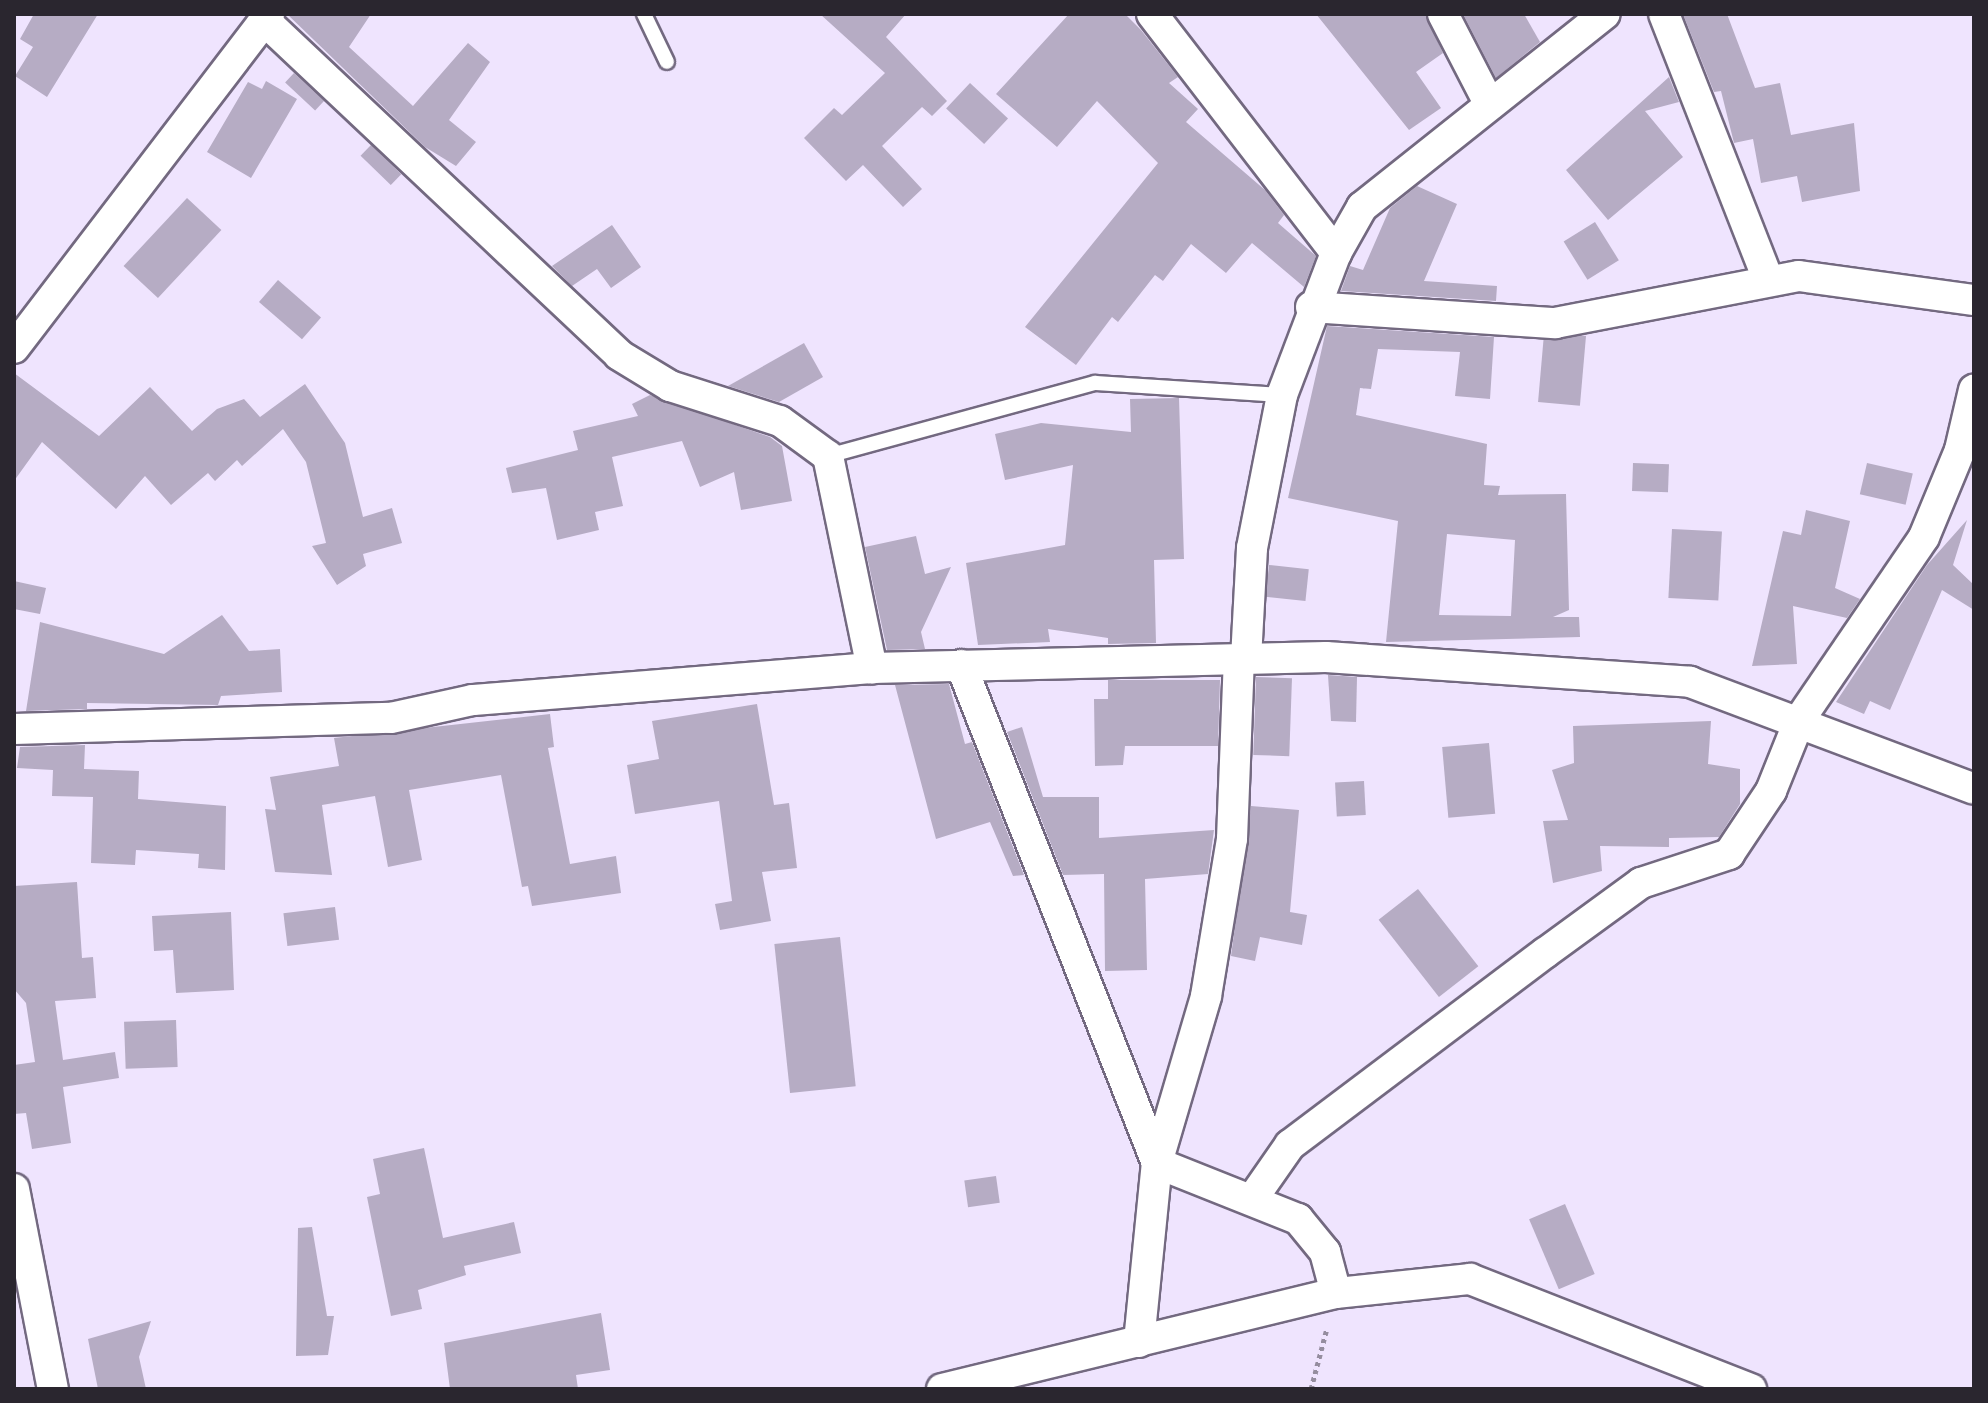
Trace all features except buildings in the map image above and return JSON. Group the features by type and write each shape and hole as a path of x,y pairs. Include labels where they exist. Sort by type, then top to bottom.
{"street":[{"path":"1152,14 1336,253"},
{"path":"1443,14 1490,105"},
{"path":"1139,1342 1157,1163 1206,996 1232,839 1252,548 1282,395 1311,307 1362,207 1605,14"},
{"path":"1664,14 1768,280"},
{"path":"14,348 267,17 619,355 670,386 780,421 828,456 872,668"},
{"path":"1311,307 1555,323 1799,276 1974,300"},
{"path":"1253,1198 1290,1145 1641,883 1729,854 1771,791 1800,719 1924,537 1960,450 1974,390"},
{"path":"14,729 391,718 473,700 872,668 1243,659 1489,663 1690,682 1800,719 1974,789"},
{"path":"961,665 1157,1163 1253,1198 1298,1219 1325,1252 1336,1293"},
{"path":"14,1189 53,1389"},
{"path":"942,1389 1336,1293 1470,1279 1751,1389"}],"lane":[{"path":"644,14 667,62"},
{"path":"828,456 1095,383 1282,395"}],"path":[{"path":"1311,1389 1336,1293"}]}
